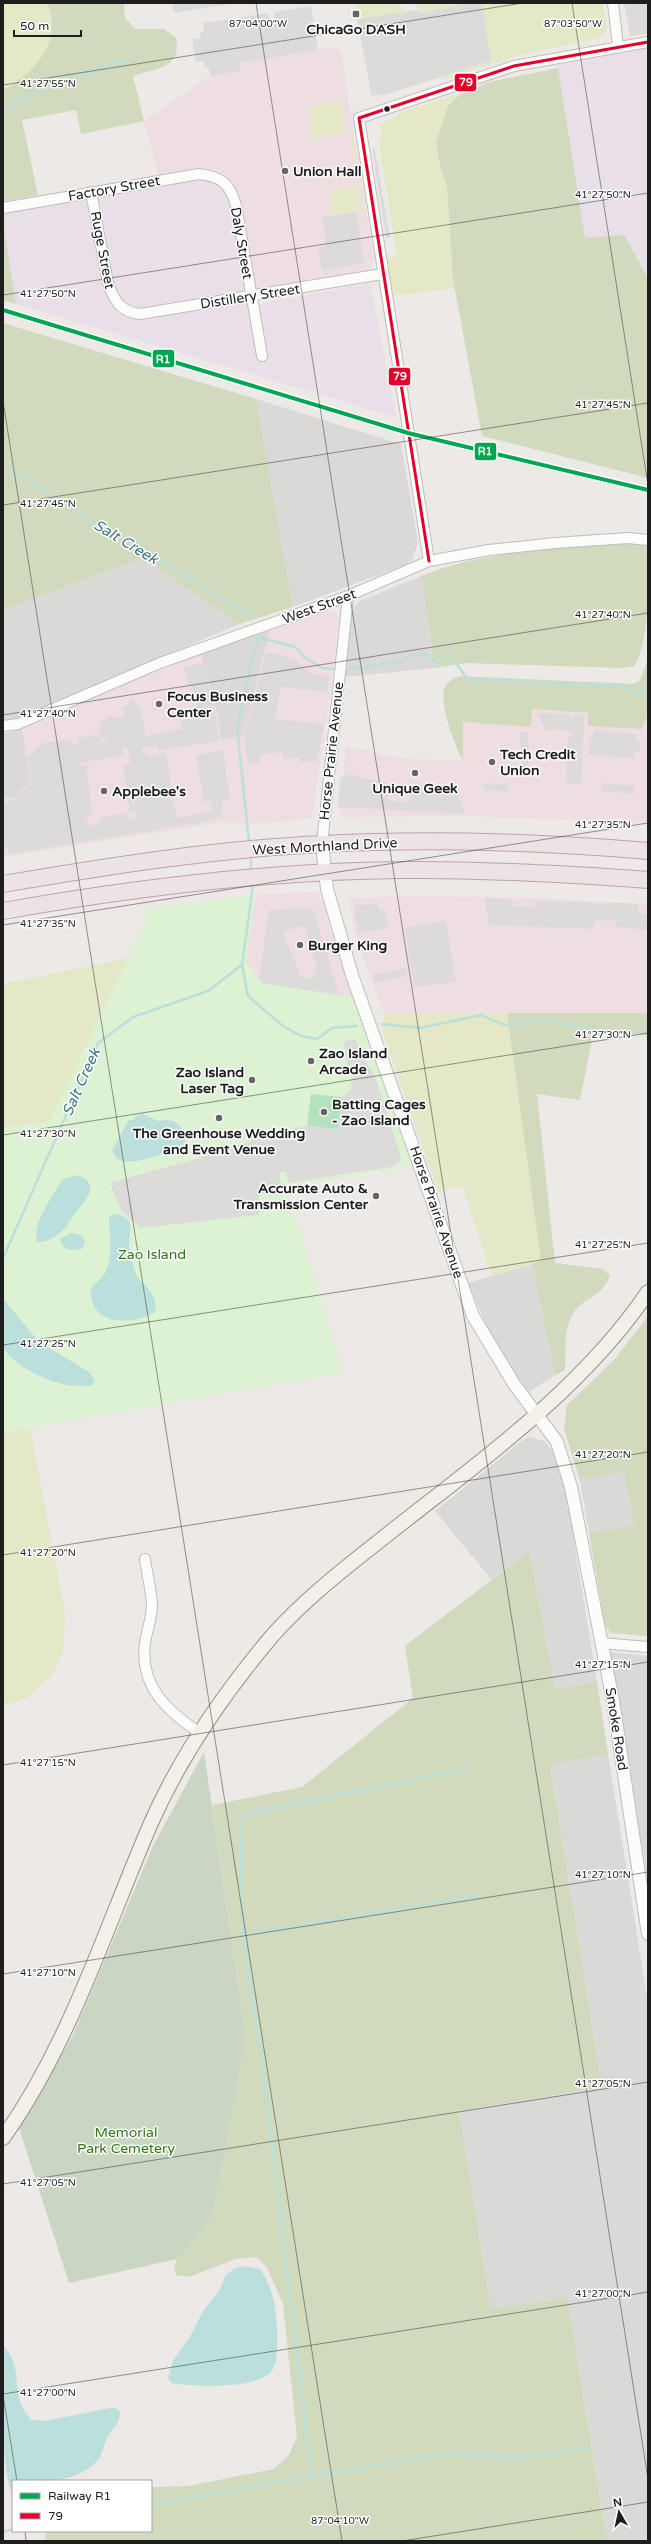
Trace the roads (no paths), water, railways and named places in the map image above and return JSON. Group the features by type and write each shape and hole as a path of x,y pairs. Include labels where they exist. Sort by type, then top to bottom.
{"highway":[{"name":"West Morthland Drive","path":"3,884 126,864 322,844 484,842 553,844 648,851"},
{"name":"West Morthland Drive","path":"3,911 83,897 169,886 324,873 432,870 521,872 648,880"}],"main road":[{"path":"3,2138 36,2084 65,2030 152,1822 180,1766 224,1697 273,1636 297,1611 339,1573 537,1414 588,1366 626,1324 648,1292"}],"street":[{"path":"613,3 618,46"},
{"path":"429,561 382,274 359,118 514,66 618,46 648,42"},
{"name":"Factory Street","path":"3,208 199,174 213,175 224,180"},
{"name":"Daly Street","path":"224,180 232,191 236,205 262,356"},
{"name":"Ruge Street","path":"91,192 108,283 119,307"},
{"name":"Distillery Street","path":"119,307 129,313 140,314 382,274"},
{"name":"West Street","path":"3,726 18,724 160,663 348,596 429,561 489,550 555,543 628,538 648,540"},
{"name":"Horse Prairie Avenue","path":"348,596 322,844 324,873 333,916 352,976 473,1316 514,1384 537,1414"},
{"name":"Smoke Road","path":"537,1414 557,1442 571,1487 613,1701 648,1931"},
{"path":"145,1559 152,1604 145,1644 145,1663 150,1684 160,1702 176,1717 200,1733"},
{"path":"601,1643 648,1647"}],"water":[{"path":"142,1114 158,1121 170,1120 177,1123 185,1137 183,1146 140,1160 123,1161 116,1158 112,1150 129,1120 134,1120 135,1117"},
{"path":"78,1175 85,1179 89,1184 89,1194 60,1233 55,1237 38,1242 36,1236 37,1228 49,1201 63,1179"},
{"path":"114,1214 126,1218 129,1221 129,1246 136,1275 154,1297 155,1312 137,1319 117,1320 108,1318 100,1314 94,1307 91,1297 92,1289 106,1271 108,1265 110,1251 109,1216"},
{"path":"71,1233 81,1235 85,1242 82,1249 68,1249 63,1246 60,1239"},
{"path":"3,1301 6,1302 39,1342 89,1372 95,1381 92,1385 69,1385 56,1382 30,1371 18,1364 9,1356 3,1347"},
{"path":"244,2266 260,2269 271,2292 277,2324 276,2361 273,2369 266,2376 255,2381 241,2384 210,2386 171,2383 168,2378 173,2361 191,2335 203,2311 219,2291 226,2275 234,2269"},
{"path":"3,2345 12,2358 16,2372 18,2393 21,2404 31,2420 45,2421 110,2408 116,2408 120,2412 120,2416 107,2438 101,2456 89,2468 79,2474 58,2480 12,2480 12,2493 8,2481 4,2444"}],"waterway":[{"path":"3,112 33,92 133,58"},
{"name":"Salt Creek","path":"3,465 71,508 251,616"},
{"name":"Salt Creek","path":"249,842 237,727 258,636"},
{"path":"258,637 295,647 307,659 322,668 337,669"},
{"path":"342,669 357,669 388,663 403,662 411,655 425,654 436,663 442,660 447,650 468,680 626,686 636,694 648,684"},
{"name":"Salt Creek","path":"251,859 251,868"},
{"name":"Salt Creek","path":"3,1258 98,1043 133,1017 208,991 242,965 253,886"},
{"path":"242,965 248,996 283,1026 301,1036 317,1039 332,1028 357,1026"},
{"path":"382,1024 420,1028 481,1015 505,1025 545,1020 610,1032 648,1030"},
{"path":"312,2477 261,2054 243,1935 240,1815 466,1769"},
{"path":"243,1935 479,1895"},
{"path":"152,2504 453,2453 517,2458 589,2448"},
{"path":"3,2532 12,2529"}],"rail line":[{"name":"R1","path":"3,310 408,433 648,490"}],"place":[{"name":"ChicaGo DASH","path":"356,14"},
{"name":"Union Hall","path":"285,171"},
{"name":"Focus Business Center","path":"159,704"},
{"name":"Tech Credit Union","path":"492,762"},
{"name":"Unique Geek","path":"415,773"},
{"name":"Applebee's","path":"104,791"},
{"name":"Burger King","path":"300,945"},
{"name":"Zao Island Arcade","path":"311,1061"},
{"name":"Zao Island Laser Tag","path":"252,1080"},
{"name":"Batting Cages - Zao Island","path":"324,1112"},
{"name":"The Greenhouse Wedding and Event Venue","path":"219,1118"},
{"name":"Accurate Auto & Transmission Center","path":"376,1196"}],"park label":[{"name":"Zao Island","path":"152,1254"},
{"name":"Memorial Park Cemetery","path":"126,2140"}]}
